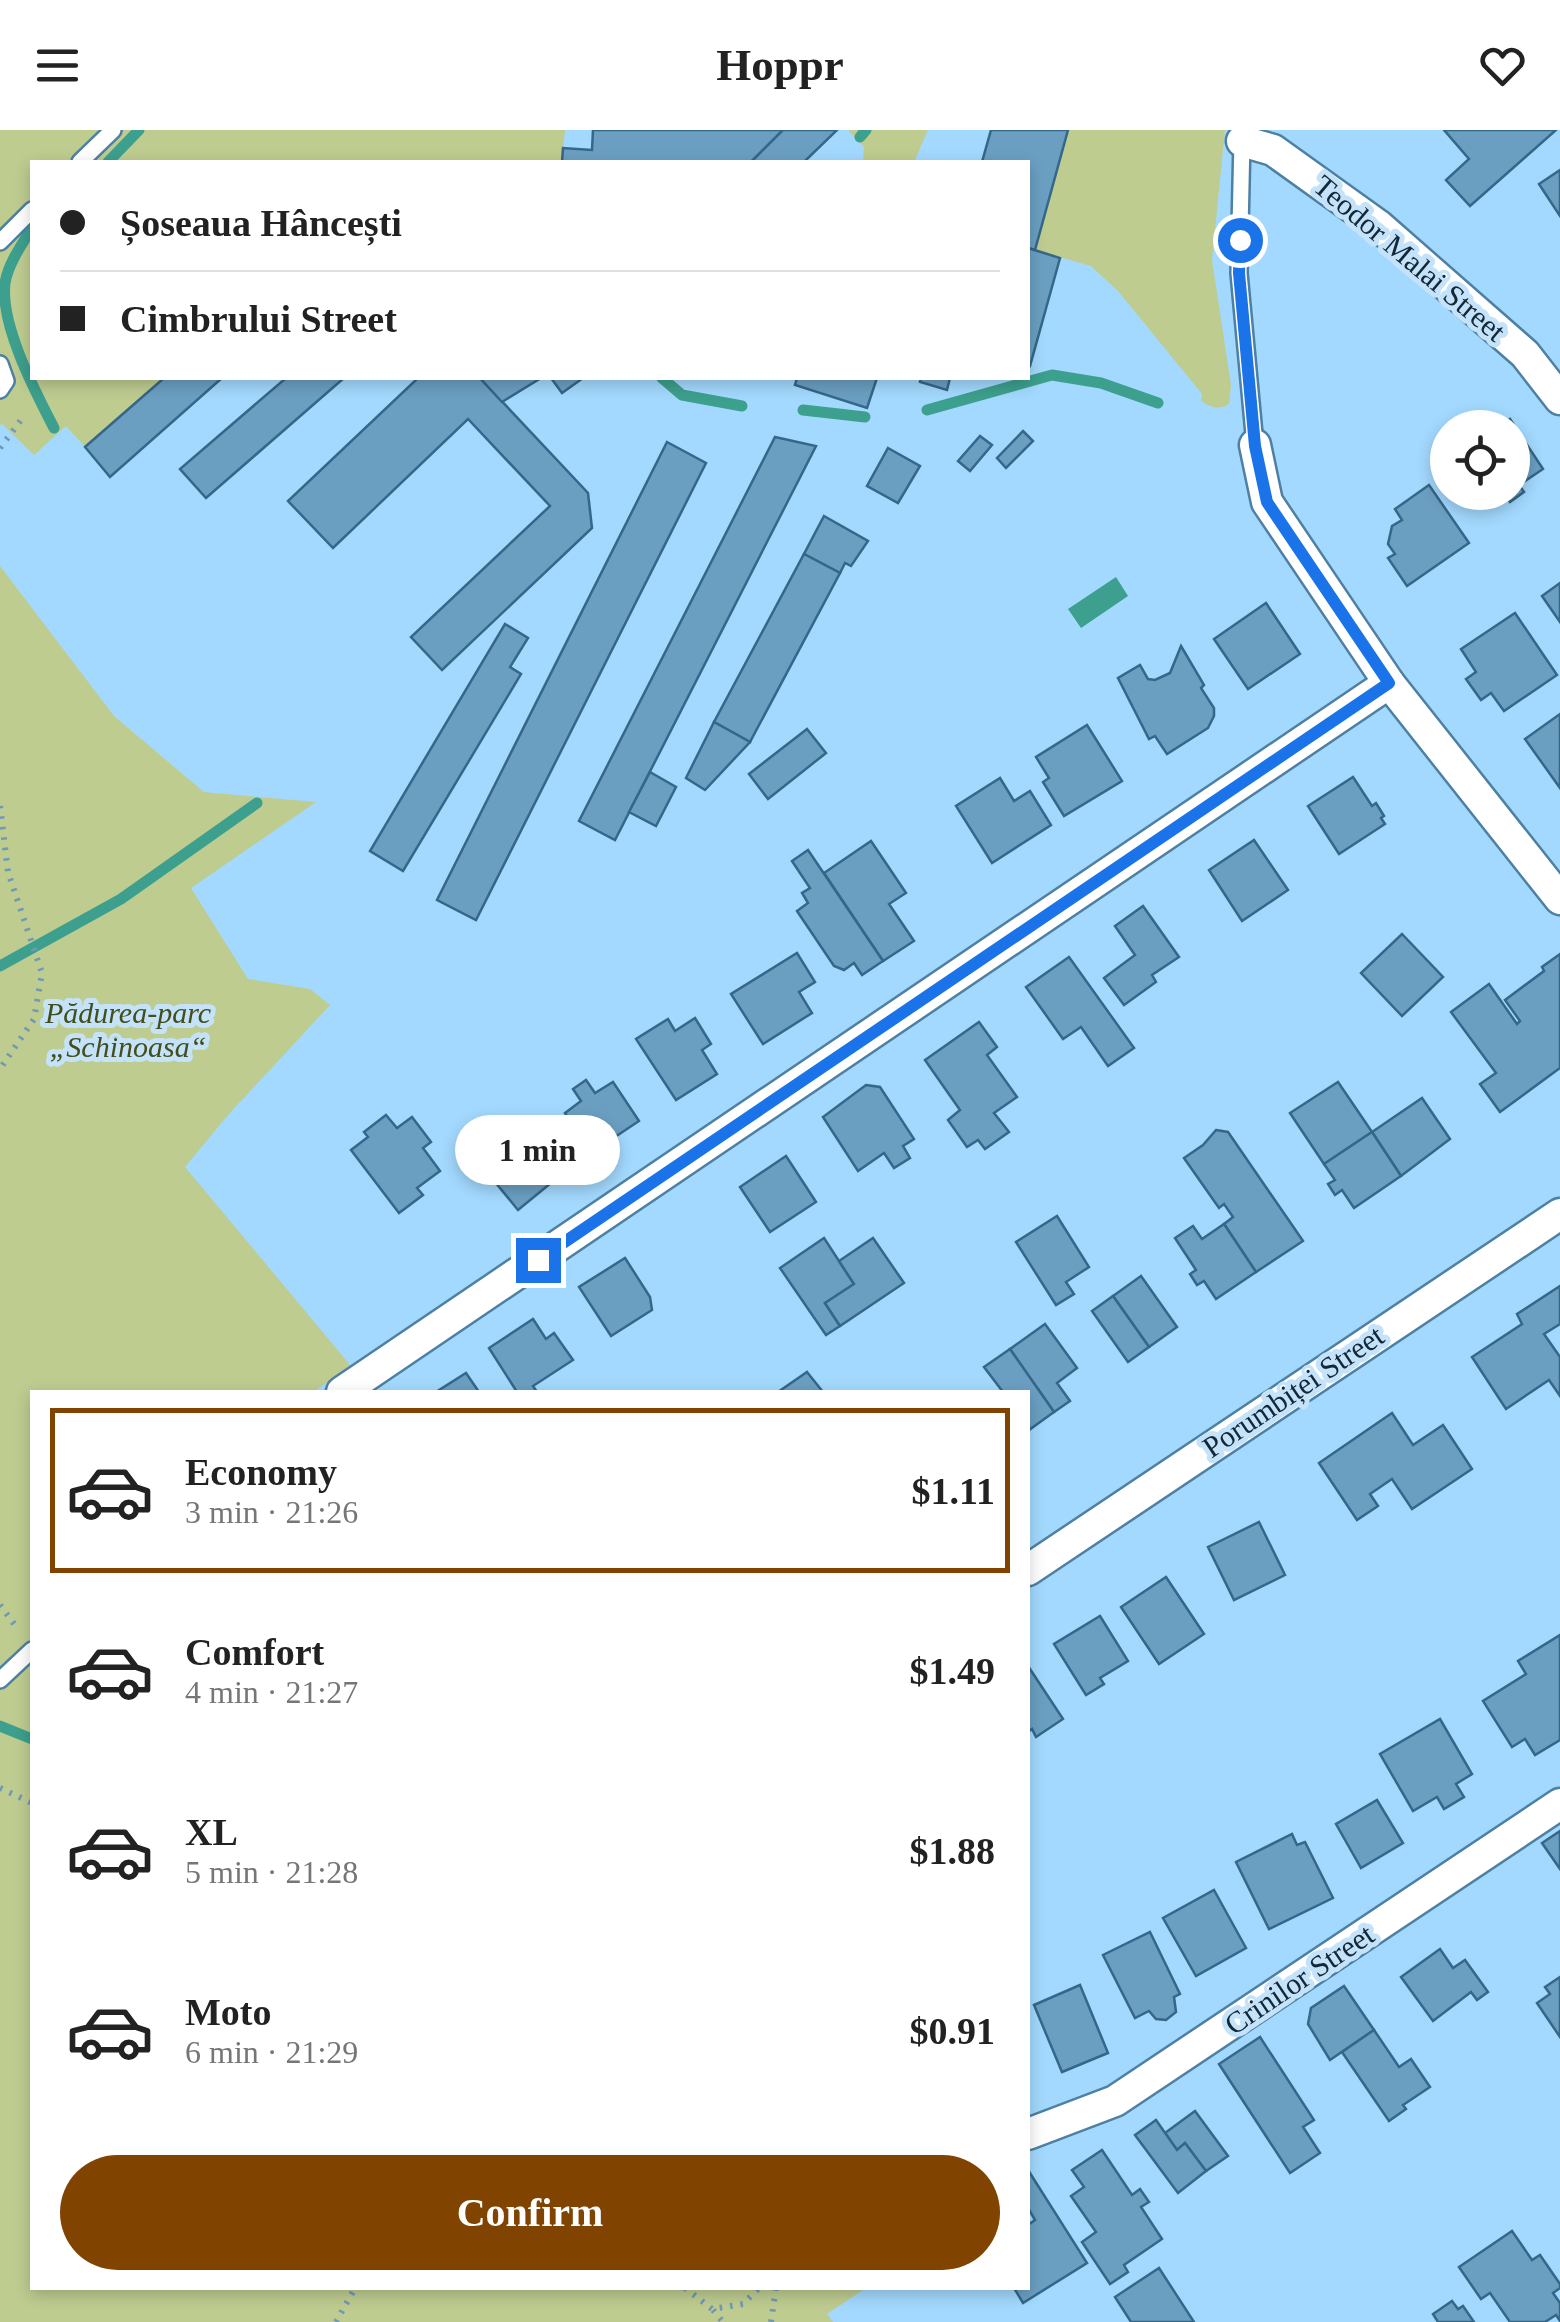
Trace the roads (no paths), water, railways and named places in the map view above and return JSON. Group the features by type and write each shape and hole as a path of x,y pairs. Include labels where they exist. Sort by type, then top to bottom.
{"street":[{"name":"Teodor Malai Street","path":"1241,136 1274,150 1378,226 1525,354 1560,399"},
{"path":"1255,446 1267,502 1389,683 1560,900"},
{"path":"345,1390 1389,683"},
{"name":"Porumbiței Street","path":"1030,1569 1560,1214"},
{"name":"Crinilor Street","path":"1030,2133 1115,2100 1560,1804"}],"lane":[{"path":"82,160 112,130"},
{"path":"1241,136 1239,273 1255,446"},
{"path":"0,242 30,212"},
{"path":"0,364 3,385"},
{"path":"0,1680 30,1652"}],"waterway":[{"path":"110,160 139,130"},
{"path":"860,137 866,130"},
{"path":"30,231 5,283 13,338 30,379"},
{"path":"927,410 1052,375 1101,383 1158,403"},
{"path":"31,380 54,428"},
{"path":"664,380 682,395 742,406"},
{"path":"803,410 865,417"},
{"path":"0,966 121,899 257,803"},
{"path":"0,1726 30,1738"}],"park label":[{"name":"Pădurea-parc „Schinoasa“","path":"128,1029"}]}
